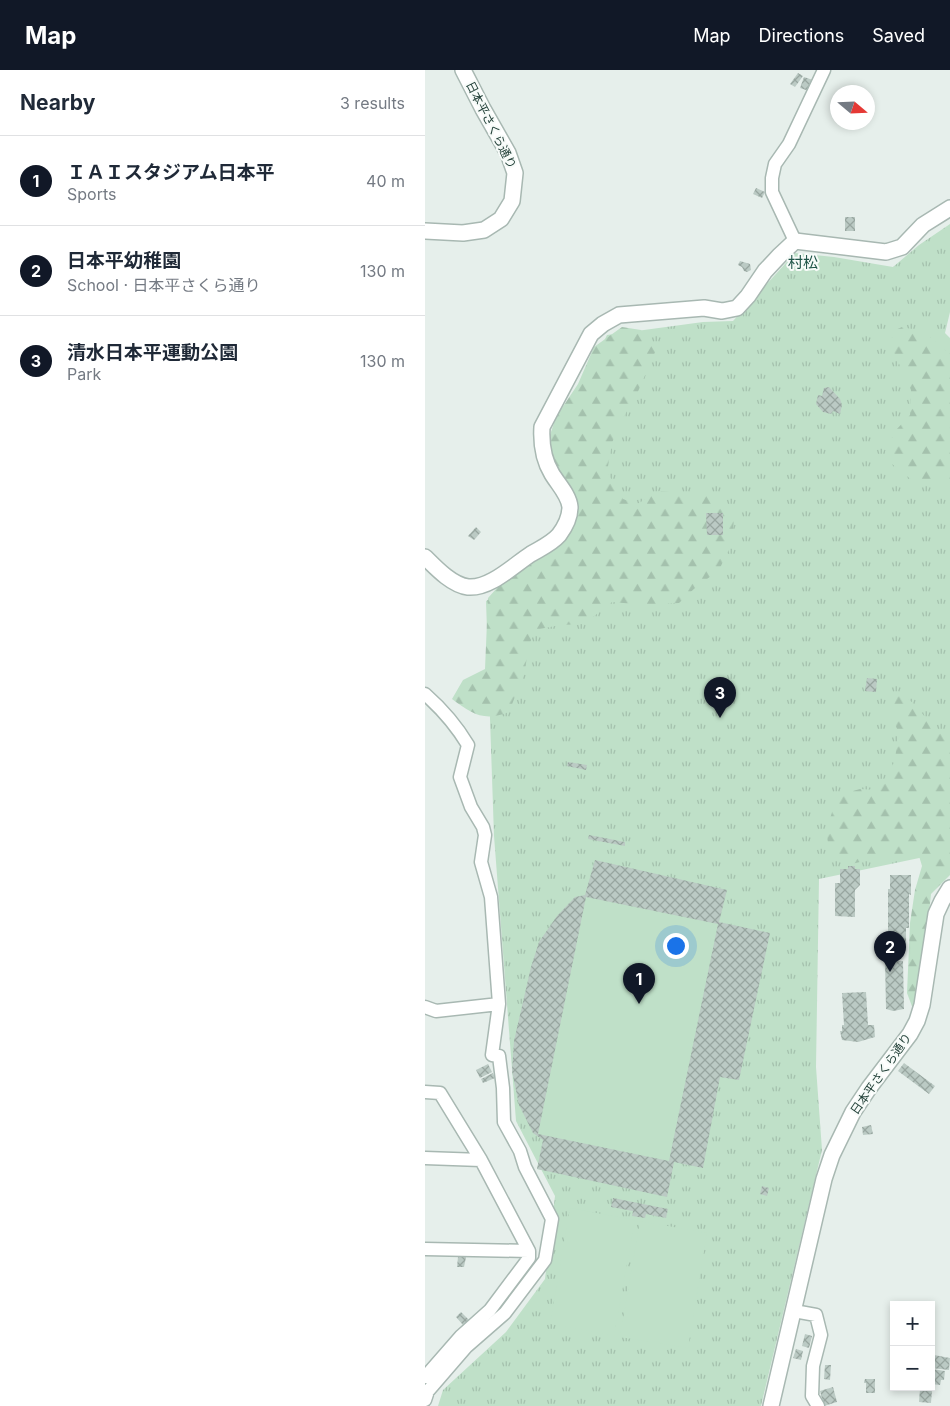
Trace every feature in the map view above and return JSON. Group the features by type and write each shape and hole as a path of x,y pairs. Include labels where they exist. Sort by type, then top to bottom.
{"street":[{"name":"日本平さくら通り","path":"425,231 463,233 484,230 501,219 513,201 515,173 508,153 463,70"},
{"path":"795,241 772,192 772,178 775,164 789,144 825,70"},
{"path":"425,557 456,584 468,587 480,586 502,576 559,535 567,523 570,506 564,490 551,473 545,459 541,442 542,427 591,334 619,315 704,308 722,311 737,308 748,296 765,271 795,241 887,252 902,247 923,225 950,208"},
{"path":"425,694 440,708 468,745 460,777 471,807 483,827 485,835 481,862 491,897 499,1004 492,1055 499,1056 503,1088 504,1122 552,1219 545,1260 505,1313 466,1347 426,1393"},
{"name":"日本平さくら通り","path":"771,1406 824,1179 832,1155 853,1112 910,1034 917,1021 922,1005 936,914 941,901 950,888"},
{"path":"425,1007 436,1011 499,1004"},
{"path":"425,1092 440,1093 481,1160 529,1251 529,1258 490,1310 461,1336 425,1378"},
{"path":"425,1158 481,1160"},
{"path":"425,1249 529,1251"},
{"path":"794,1311 816,1315 818,1322 821,1335 813,1366 812,1396 817,1406"}],"green space":[{"path":"950,224 950,312 945,333 950,338 950,864 924,857 819,879 816,1067 822,1150 761,1406 438,1406 443,1390 506,1332 545,1279 555,1196 516,1121 494,836 486,601 562,558 586,502 561,429 607,335 703,322 733,321 795,253 834,257 893,267 919,245"},
{"path":"622,327 641,330 656,350 636,396 620,423 612,443 607,472 623,499 637,504 660,491 712,496 726,501 734,518 732,543 719,570 679,603 646,605 612,602 584,624 560,625 535,630 528,648 525,671 509,712 492,716 479,715 452,699 463,680 485,669 488,598 504,580 552,548 572,502 547,444 556,417 578,384 594,347"},
{"path":"902,327 924,332 950,354 950,424 948,434 950,442 950,481 913,481 892,464 885,452 896,430 910,415 911,390 891,346 893,331"},
{"path":"899,693 915,705 938,731 950,735 950,875 931,894 923,972 913,1009 907,993 910,923 915,890 922,866 919,856 896,854 851,864 830,855 826,830 838,795 860,789 878,790 895,761 898,731 890,713"},
{"path":"595,860 727,890 720,922 770,933 739,1080 720,1077 703,1168 674,1162 667,1197 537,1169 543,1140 533,1133 519,1105 512,1071 531,967 539,942 557,916 575,897 585,895"},
{"path":"570,1208 635,1220 614,1336 550,1324"},
{"path":"640,1221 707,1233 688,1348 620,1337"}],"building":[{"path":"798,73 803,76 795,87 790,84"},
{"path":"804,77 813,80 809,91 800,88"},
{"path":"756,188 765,192 762,198 753,194"},
{"path":"845,217 855,217 855,231 845,231"},
{"path":"740,261 750,264 751,270 744,271 738,265"},
{"path":"829,387 840,399 842,405 840,414 833,411 831,414 823,412 816,404 818,395 822,396 824,388"},
{"path":"706,513 723,513 723,535 707,535"},
{"path":"476,527 481,532 474,540 468,536"},
{"path":"867,678 877,679 876,692 865,691"},
{"path":"568,762 587,765 586,770 567,766"},
{"path":"589,835 625,842 625,846 588,839"},
{"path":"595,860 727,890 719,922 770,933 739,1080 720,1077 703,1168 674,1162 667,1197 537,1169 543,1140 533,1133 519,1105 512,1071 514,1041 531,967 539,942 557,916 575,897 585,895","holes":["586,897 718,924 669,1161 538,1134"]},
{"path":"848,866 855,866 855,869 860,869 860,885 855,890 855,917 835,916 835,883 840,883 840,869 848,869"},
{"path":"890,875 911,875 909,928 906,928 906,946 888,946 888,889 890,889"},
{"path":"885,961 903,961 904,1009 893,1011 886,1009"},
{"path":"866,992 868,1025 874,1025 875,1037 858,1042 842,1040 840,1031 842,1031 842,1025 844,1025 842,993"},
{"path":"904,1063 935,1086 929,1094 898,1071"},
{"path":"488,1064 492,1072 480,1078 476,1070"},
{"path":"493,1073 495,1078 483,1083 481,1079"},
{"path":"871,1125 873,1134 863,1135 862,1127"},
{"path":"762,1186 769,1188 767,1196 760,1194"},
{"path":"613,1198 668,1209 666,1218 646,1214 645,1218 632,1216 633,1211 611,1207"},
{"path":"458,1257 466,1257 464,1267 457,1267"},
{"path":"461,1312 469,1320 463,1325 456,1317"},
{"path":"805,1334 812,1336 809,1348 802,1346"},
{"path":"796,1349 803,1351 801,1360 793,1358"},
{"path":"935,1355 950,1358 949,1370 935,1368"},
{"path":"825,1365 831,1365 830,1380 824,1379"},
{"path":"935,1370 945,1371 944,1380 941,1380 940,1385 935,1384"},
{"path":"865,1379 875,1379 875,1393 866,1393"},
{"path":"833,1387 837,1402 824,1406 820,1391"},
{"path":"920,1391 932,1391 931,1403 919,1402"}],"place":[{"name":"清水日本平運動公園","path":"720,718"},
{"name":"日本平幼稚園","path":"890,972"},
{"name":"ＩＡＩスタジアム日本平","path":"639,1004"}],"district":[{"name":"村松","path":"803,263"}]}
